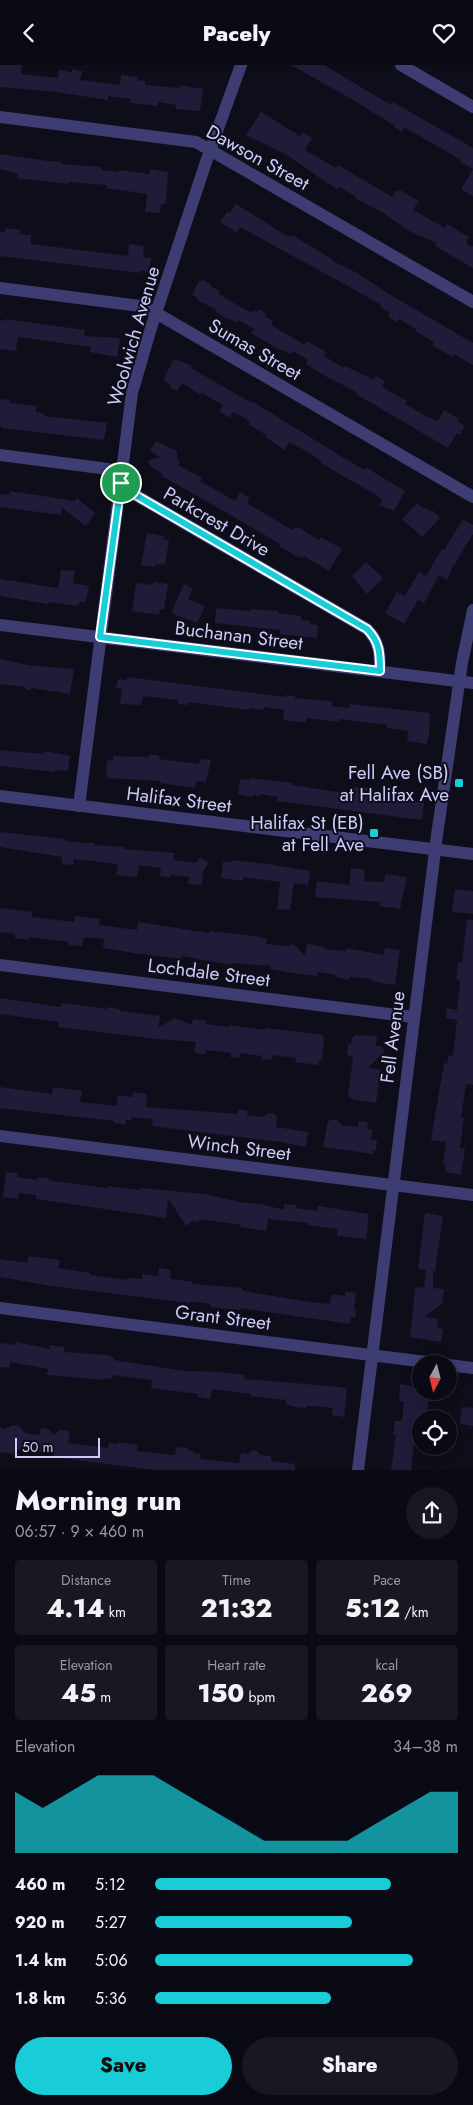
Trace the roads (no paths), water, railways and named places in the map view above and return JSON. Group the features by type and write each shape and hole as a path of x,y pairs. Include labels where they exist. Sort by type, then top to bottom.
{"street":[{"name":"Woolwich Avenue","path":"79,806 132,393 156,313 210,150 241,65"},
{"path":"401,65 473,107"},
{"name":"Dawson Street","path":"0,117 196,142 473,302"},
{"name":"Sumas Street","path":"0,288 140,306 156,313 473,497"},
{"name":"Parkcrest Drive","path":"0,455 108,469 132,493 367,629 379,644 380,671"},
{"name":"Fell Avenue","path":"358,1470 435,849 467,632 473,610"},
{"name":"Buchanan Street","path":"0,625 473,683"},
{"name":"Halifax Street","path":"0,796 473,854"},
{"name":"Lochdale Street","path":"0,965 413,1017"},
{"name":"Winch Street","path":"0,1136 473,1195"},
{"name":"Grant Street","path":"0,1308 412,1360"},
{"path":"458,1366 473,1368"}],"place":[{"name":"Fell Ave (SB) at Halifax Ave","path":"459,783"},
{"name":"Halifax St (EB) at Fell Ave","path":"374,833"}]}
